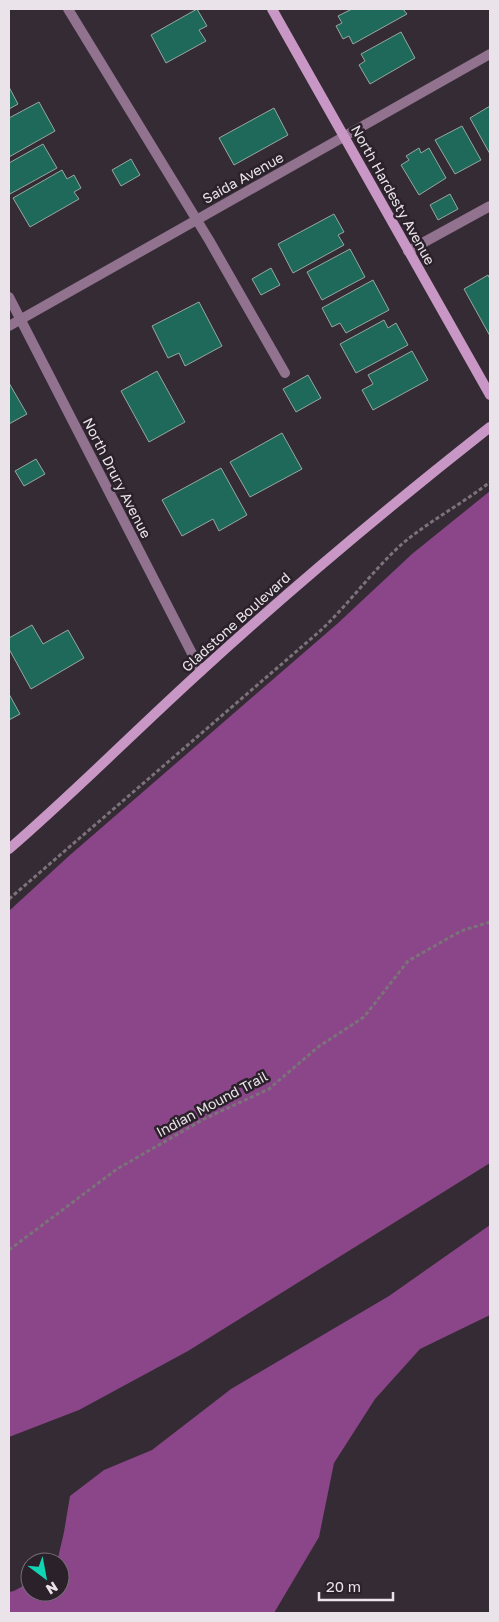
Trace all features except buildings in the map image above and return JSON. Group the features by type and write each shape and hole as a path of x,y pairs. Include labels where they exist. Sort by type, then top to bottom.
{"street":[{"path":"68,9 196,220 285,374"},
{"name":"North Hardesty Avenue","path":"272,9 490,395"},
{"name":"Saida Avenue","path":"9,326 490,54"},
{"path":"408,251 490,206"},
{"name":"North Drury Avenue","path":"9,297 201,671"},
{"name":"Gladstone Boulevard","path":"9,849 201,671 361,530 490,427"}],"path":[{"path":"9,900 320,631 336,616 382,562 404,543 490,482"},
{"name":"Indian Mound Trail","path":"9,1250 117,1169 204,1119 269,1089 318,1047 364,1017 408,961 461,931 490,922"}],"shaded area":[{"path":"490,491 490,1163 188,1351 79,1410 9,1437 9,911 70,855 337,624 412,554"},
{"path":"490,1225 490,1315 420,1349 375,1399 334,1463 319,1537 274,1613 9,1613 9,1592 20,1588 20,1602 70,1602 70,1552 59,1552 70,1496 104,1470 152,1450 231,1389 389,1296"}]}
